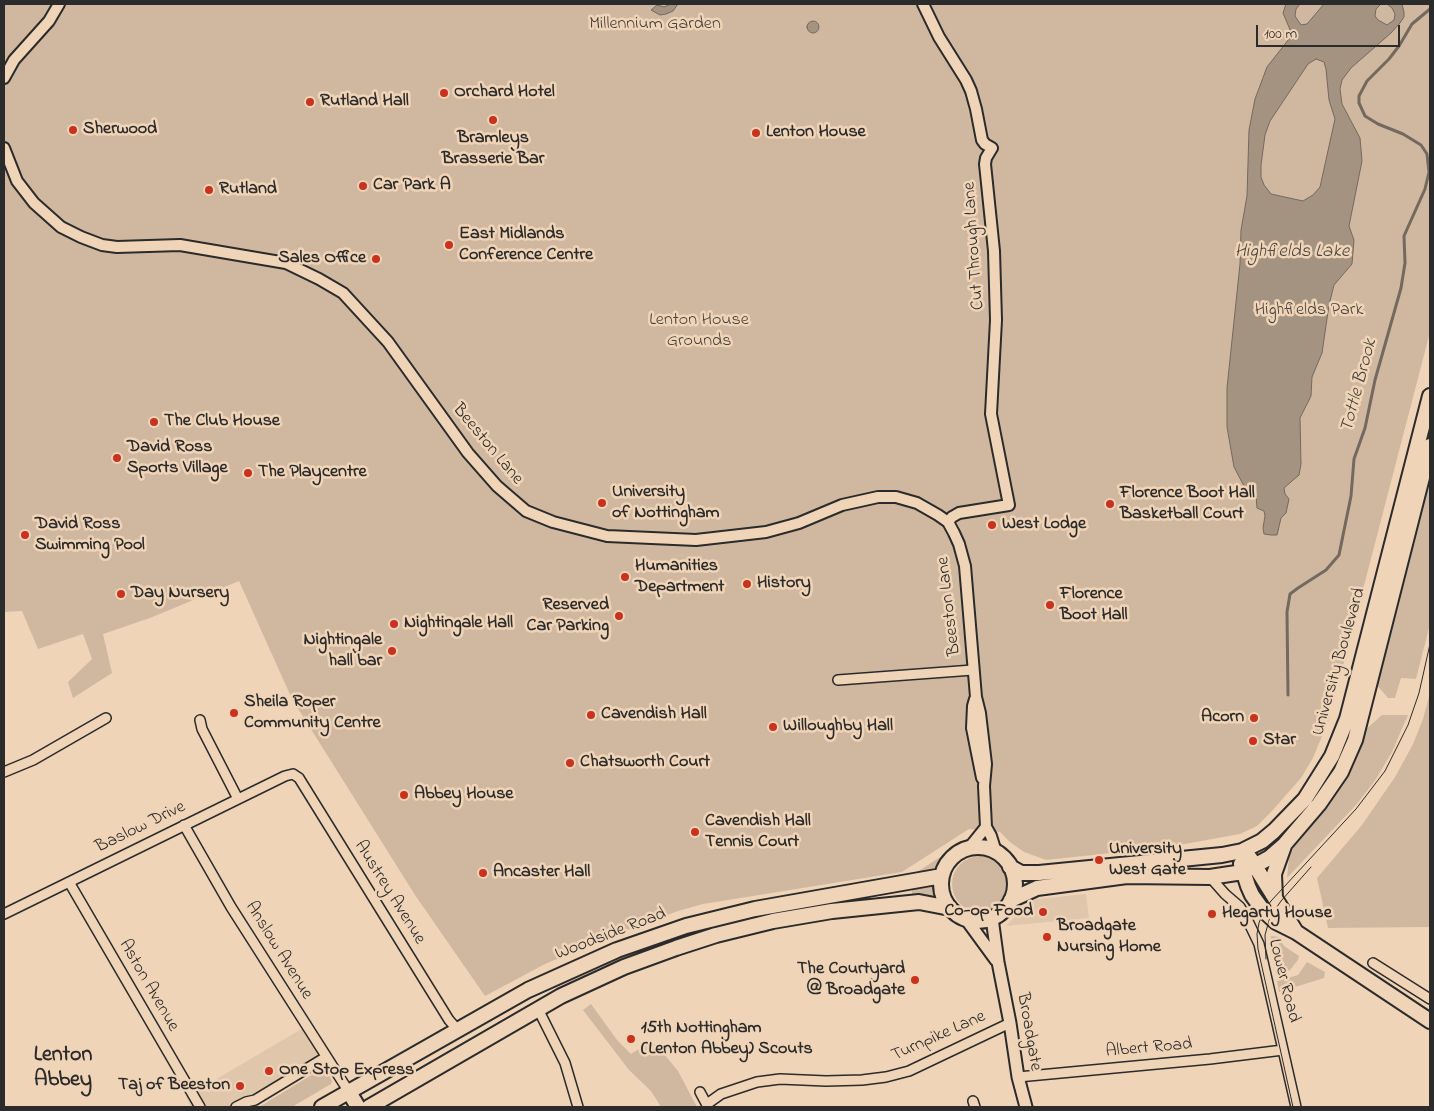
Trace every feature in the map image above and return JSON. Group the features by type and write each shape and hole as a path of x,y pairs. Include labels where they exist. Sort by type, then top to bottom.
{"main road":[{"name":"University Boulevard","path":"1010,867 1021,873 1047,873 1222,856 1242,851 1262,841 1274,832 1305,799 1325,769 1347,719 1430,396"},
{"name":"University Boulevard","path":"1011,900 1037,888 1127,876 1210,877 1249,869 1269,858 1284,845 1319,804 1341,772 1355,740 1430,446"},
{"path":"1275,899 1274,874 1284,845"},
{"path":"966,919 979,921 992,918 1002,911 1011,900 1014,881 1010,867 1007,861 996,852 985,848 969,848 949,860 942,876 942,893 950,908 966,919 998,962"},
{"path":"1242,851 1250,858 1248,886 1262,909 1281,926 1296,932 1430,1020"},
{"path":"1249,869 1284,911 1296,932"},
{"name":"Woodside Road","path":"322,1107 528,990 617,950 686,926 764,907 942,876"},
{"name":"Woodside Road","path":"369,1107 538,1009 578,988 624,967 676,948 716,935 773,921 832,910 919,902 950,908"},
{"name":"Broadgate","path":"992,918 1018,1077 1026,1107"},
{"path":"528,990 538,1009"},
{"path":"349,1092 358,1107"}],"street":[{"path":"4,78 14,60 49,21 59,4"},
{"name":"Cut Through Lane","path":"923,4 939,37 971,91 982,140 992,148 985,164 994,252 996,320 991,414 1009,505 960,513 952,517 948,522"},
{"name":"Beeston Lane","path":"4,148 17,181 34,203 62,227 81,238 117,246 180,245 286,263 319,279 343,294 388,342 468,453 496,486 526,511 553,522 607,536 696,540 766,532 799,523 842,505 878,497 896,497 917,503 948,522 959,544 965,566 973,670 974,702 972,728 975,737 978,765 984,786"},
{"path":"838,680 973,670"},
{"name":"Beeston Lane","path":"974,702 980,713 986,764 984,786 986,827 996,852"},
{"path":"4,772 33,760 106,718"},
{"path":"200,720 202,729 238,799"},
{"path":"83,732 89,741"},
{"name":"Baslow Drive","path":"4,914 285,776 293,774"},
{"name":"Austrey Avenue","path":"293,774 299,778 444,1012 457,1029"},
{"name":"Anslow Avenue","path":"184,825 231,907 349,1092"},
{"path":"969,848 986,827"},
{"name":"Lower Road","path":"1210,877 1240,907 1259,944 1296,1107"},
{"name":"Aston Avenue","path":"69,882 200,1107"},
{"path":"1373,963 1430,999"},
{"path":"538,1009 565,1062 578,1107"},
{"name":"Turnpike Lane","path":"707,1106 721,1094 757,1082 780,1079 862,1080 886,1077 909,1071 1010,1024"},
{"name":"Albert Road","path":"1018,1077 1210,1059 1283,1050"},
{"path":"236,1107 255,1100 326,1057"},
{"path":"700,1092 707,1106"}],"shaded area":[{"path":"1086,894 1089,918 1006,926 1027,903 1038,899"},
{"path":"310,1024 327,1051 230,1107 191,1107 186,1097"}],"green space":[{"name":"University of Nottingham","path":"4,4 1430,4 1430,332 1341,674 1330,685 1326,695 1326,711 1330,717 1313,758 1301,778 1272,811 1257,826 1240,834 1168,847 1046,860 1024,852 1000,832 969,829 902,872 703,904 678,911 545,964 485,996 415,895 292,699 239,581 150,618 103,634 112,673 73,698 68,682 92,659 83,634 38,649 22,611 4,612"},
{"path":"1430,471 1430,624 1416,679 1401,678 1395,698 1388,698 1375,683"},
{"path":"1430,693 1430,927 1328,928 1317,878 1362,825 1395,777 1413,744 1423,719"},
{"path":"1382,715 1408,715 1392,752 1376,779 1357,804 1287,878 1289,857 1299,836 1324,808 1353,766 1364,731"},
{"path":"948,852 936,869 929,873 914,874"},
{"path":"974,856 986,856 996,860 1004,868 1008,884 1004,900 996,908 986,912 974,912 964,908 956,900 952,890 952,878 956,868 964,860"},
{"path":"936,884 939,900 912,897 912,887"},
{"path":"1271,936 1278,937 1284,946 1299,956 1290,970 1283,972 1282,968 1276,969 1274,955 1281,953 1278,941 1271,943"},
{"path":"1307,962 1325,972 1324,978 1279,992 1277,981 1298,975"},
{"path":"591,1004 617,1040 631,1054 651,1041 678,1071 697,1107 661,1107 651,1091 629,1070 583,1010"},
{"path":"318,1071 328,1073 332,1081 331,1084 292,1107 259,1107"}],"water":[{"path":"678,4 673,11 666,14 660,15 651,10 657,5 664,7"},
{"name":"Highfields Lake","path":"1286,4 1300,4 1296,9 1295,16 1301,25 1307,24 1324,4 1381,4 1376,9 1375,16 1387,25 1394,20 1395,14 1387,4 1402,4 1404,17 1391,33 1351,68 1342,80 1340,89 1342,104 1360,138 1362,161 1349,226 1354,240 1352,264 1334,285 1322,353 1312,377 1311,396 1300,418 1301,464 1299,475 1284,488 1285,494 1289,499 1286,513 1281,518 1277,535 1271,535 1264,534 1264,511 1257,508 1256,495 1244,486 1234,467 1227,427 1227,388 1240,264 1241,230 1247,196 1249,130 1255,99 1267,67 1289,39 1291,32 1283,13","holes":["1316,59 1324,62 1329,100 1335,119 1320,187 1313,195 1303,201 1271,194 1261,177 1265,135 1270,121 1308,64"]},
{"path":"811,21 815,21 819,27 815,33 811,33 807,29 807,25"}],"waterway":[{"name":"Tottle Brook","path":"1288,695 1287,612 1290,594 1326,570 1339,555 1351,496 1354,459 1365,428 1375,380 1401,288 1405,263 1404,236 1425,189 1429,172 1427,154 1421,145 1365,116 1359,103 1359,96 1367,81 1399,46 1412,24 1430,9"}],"tram line":[{"path":"1293,1107 1258,949 1257,934 1259,923 1263,912 1271,901 1356,809 1385,771 1408,725 1419,693 1430,644"},
{"path":"1266,959 1265,935 1270,917 1281,901 1311,867"}],"place":[{"name":"Orchard Hotel","path":"444,93"},
{"name":"Rutland Hall","path":"310,102"},
{"name":"Bramleys Brasserie Bar","path":"493,120"},
{"name":"Sherwood","path":"73,130"},
{"name":"Lenton House","path":"756,133"},
{"name":"Car Park A","path":"363,186"},
{"name":"Rutland","path":"209,190"},
{"name":"East Midlands Conference Centre","path":"449,245"},
{"name":"Sales Office","path":"376,259"},
{"name":"The Club House","path":"154,422"},
{"name":"David Ross Sports Village","path":"117,458"},
{"name":"The Playcentre","path":"248,473"},
{"name":"University of Nottingham","path":"602,503"},
{"name":"Florence Boot Hall Basketball Court","path":"1110,504"},
{"name":"West Lodge","path":"992,525"},
{"name":"David Ross Swimming Pool","path":"25,535"},
{"name":"Humanities Department","path":"625,577"},
{"name":"History","path":"747,584"},
{"name":"Day Nursery","path":"121,594"},
{"name":"Florence Boot Hall","path":"1050,605"},
{"name":"Reserved Car Parking","path":"619,616"},
{"name":"Nightingale Hall","path":"394,624"},
{"name":"Nightingale hall bar","path":"392,651"},
{"name":"Sheila Roper Community Centre","path":"234,713"},
{"name":"Cavendish Hall","path":"591,715"},
{"name":"Acorn","path":"1254,718"},
{"name":"Willoughby Hall","path":"773,727"},
{"name":"Star","path":"1253,741"},
{"name":"Chatsworth Court","path":"570,763"},
{"name":"Abbey House","path":"404,795"},
{"name":"Cavendish Hall Tennis Court","path":"695,832"},
{"name":"University West Gate","path":"1099,860"},
{"name":"Ancaster Hall","path":"483,873"},
{"name":"Co-op Food","path":"1043,912"},
{"name":"Hegarty House","path":"1212,914"},
{"name":"Broadgate Nursing Home","path":"1047,937"},
{"name":"The Courtyard @ Broadgate","path":"915,980"},
{"name":"15th Nottingham (Lenton Abbey) Scouts","path":"631,1039"},
{"name":"One Stop Express","path":"269,1071"},
{"name":"Taj of Beeston","path":"240,1086"}],"district":[{"name":"Lenton Abbey","path":"63,1068"}],"park label":[{"name":"Millennium Garden","path":"655,25"},
{"name":"Highfields Park","path":"1309,311"},
{"name":"Lenton House Grounds","path":"699,331"}]}
